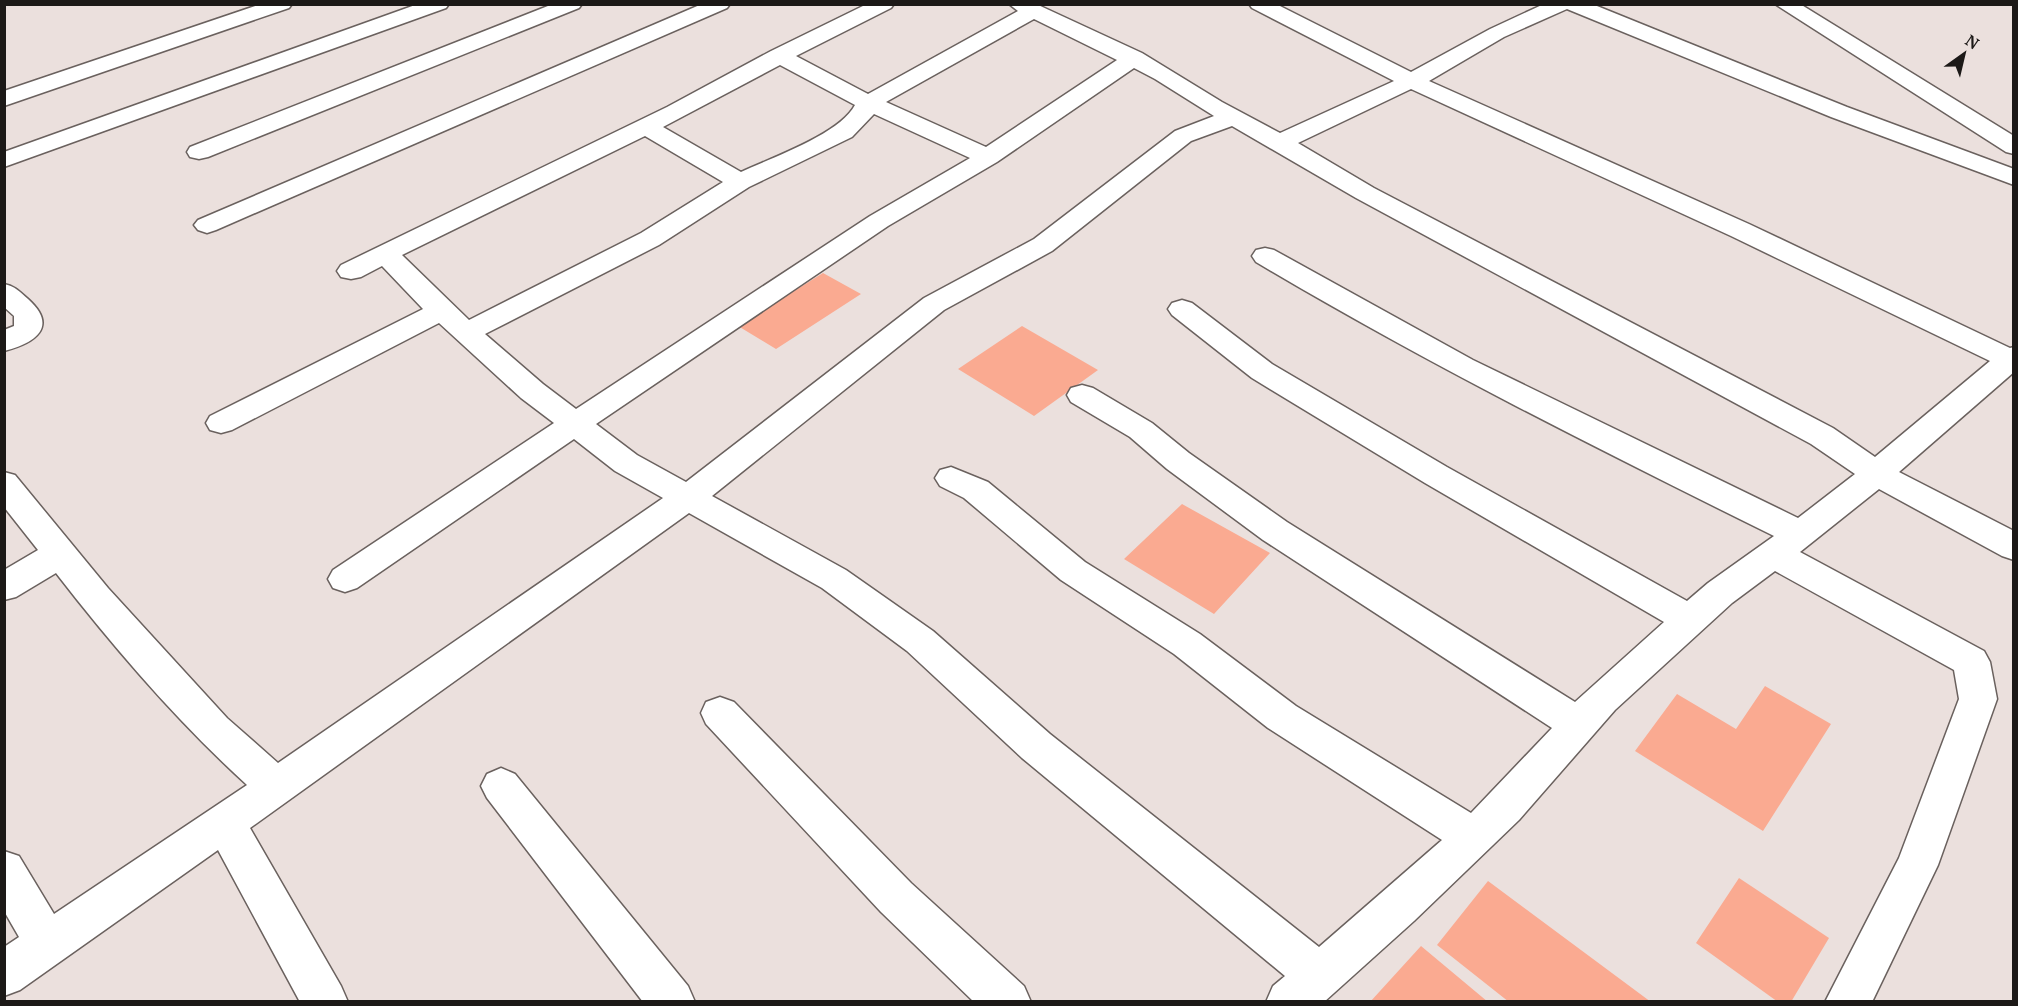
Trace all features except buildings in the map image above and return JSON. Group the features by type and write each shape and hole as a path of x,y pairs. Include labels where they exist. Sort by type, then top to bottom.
{"street":[{"path":"4,99 282,4"},
{"path":"4,160 440,4"},
{"path":"199,152 572,4"},
{"path":"207,225 720,4"},
{"path":"351,271 432,228 646,127 779,56 884,4"},
{"path":"1259,4 1411,81 1740,230 2012,358 1877,474 1720,593 1602,699 1505,807 1474,837 1399,907 1289,1002"},
{"path":"1279,142 1356,108 1411,81 1497,33 1562,4"},
{"path":"1572,4 1839,112 2013,178"},
{"path":"1785,4 2013,147"},
{"path":"221,423 454,321 650,239 740,182 844,132 861,116 868,103 1026,8 1134,58 1449,239 1666,351 1822,436 1877,474 2013,547"},
{"path":"779,56 868,103 988,157"},
{"path":"345,579 574,423 879,221 988,157 1134,58"},
{"path":"4,974 278,787 688,497 934,304 1043,245 1183,136 1234,117"},
{"path":"646,127 740,182"},
{"path":"384,253 454,321 532,391 626,463 834,579 920,641 1036,746 1319,975"},
{"path":"1265,256 1345,304 1787,544 1971,662 1978,699 1917,865 1848,1002"},
{"path":"4,292 28,314 28,330 4,342"},
{"path":"1182,309 1262,371 1436,475 1690,620"},
{"path":"1082,395 1141,430 1178,461 1275,531 1578,724"},
{"path":"951,478 976,490 1073,571 1187,644 1282,717 1373,776 1474,837"},
{"path":"4,483 95,598 213,730 278,787"},
{"path":"4,587 60,554"},
{"path":"720,713 868,871 961,961 1008,1002"},
{"path":"501,786 672,1002"},
{"path":"225,822 325,1002"},
{"path":"4,870 47,944"}]}
